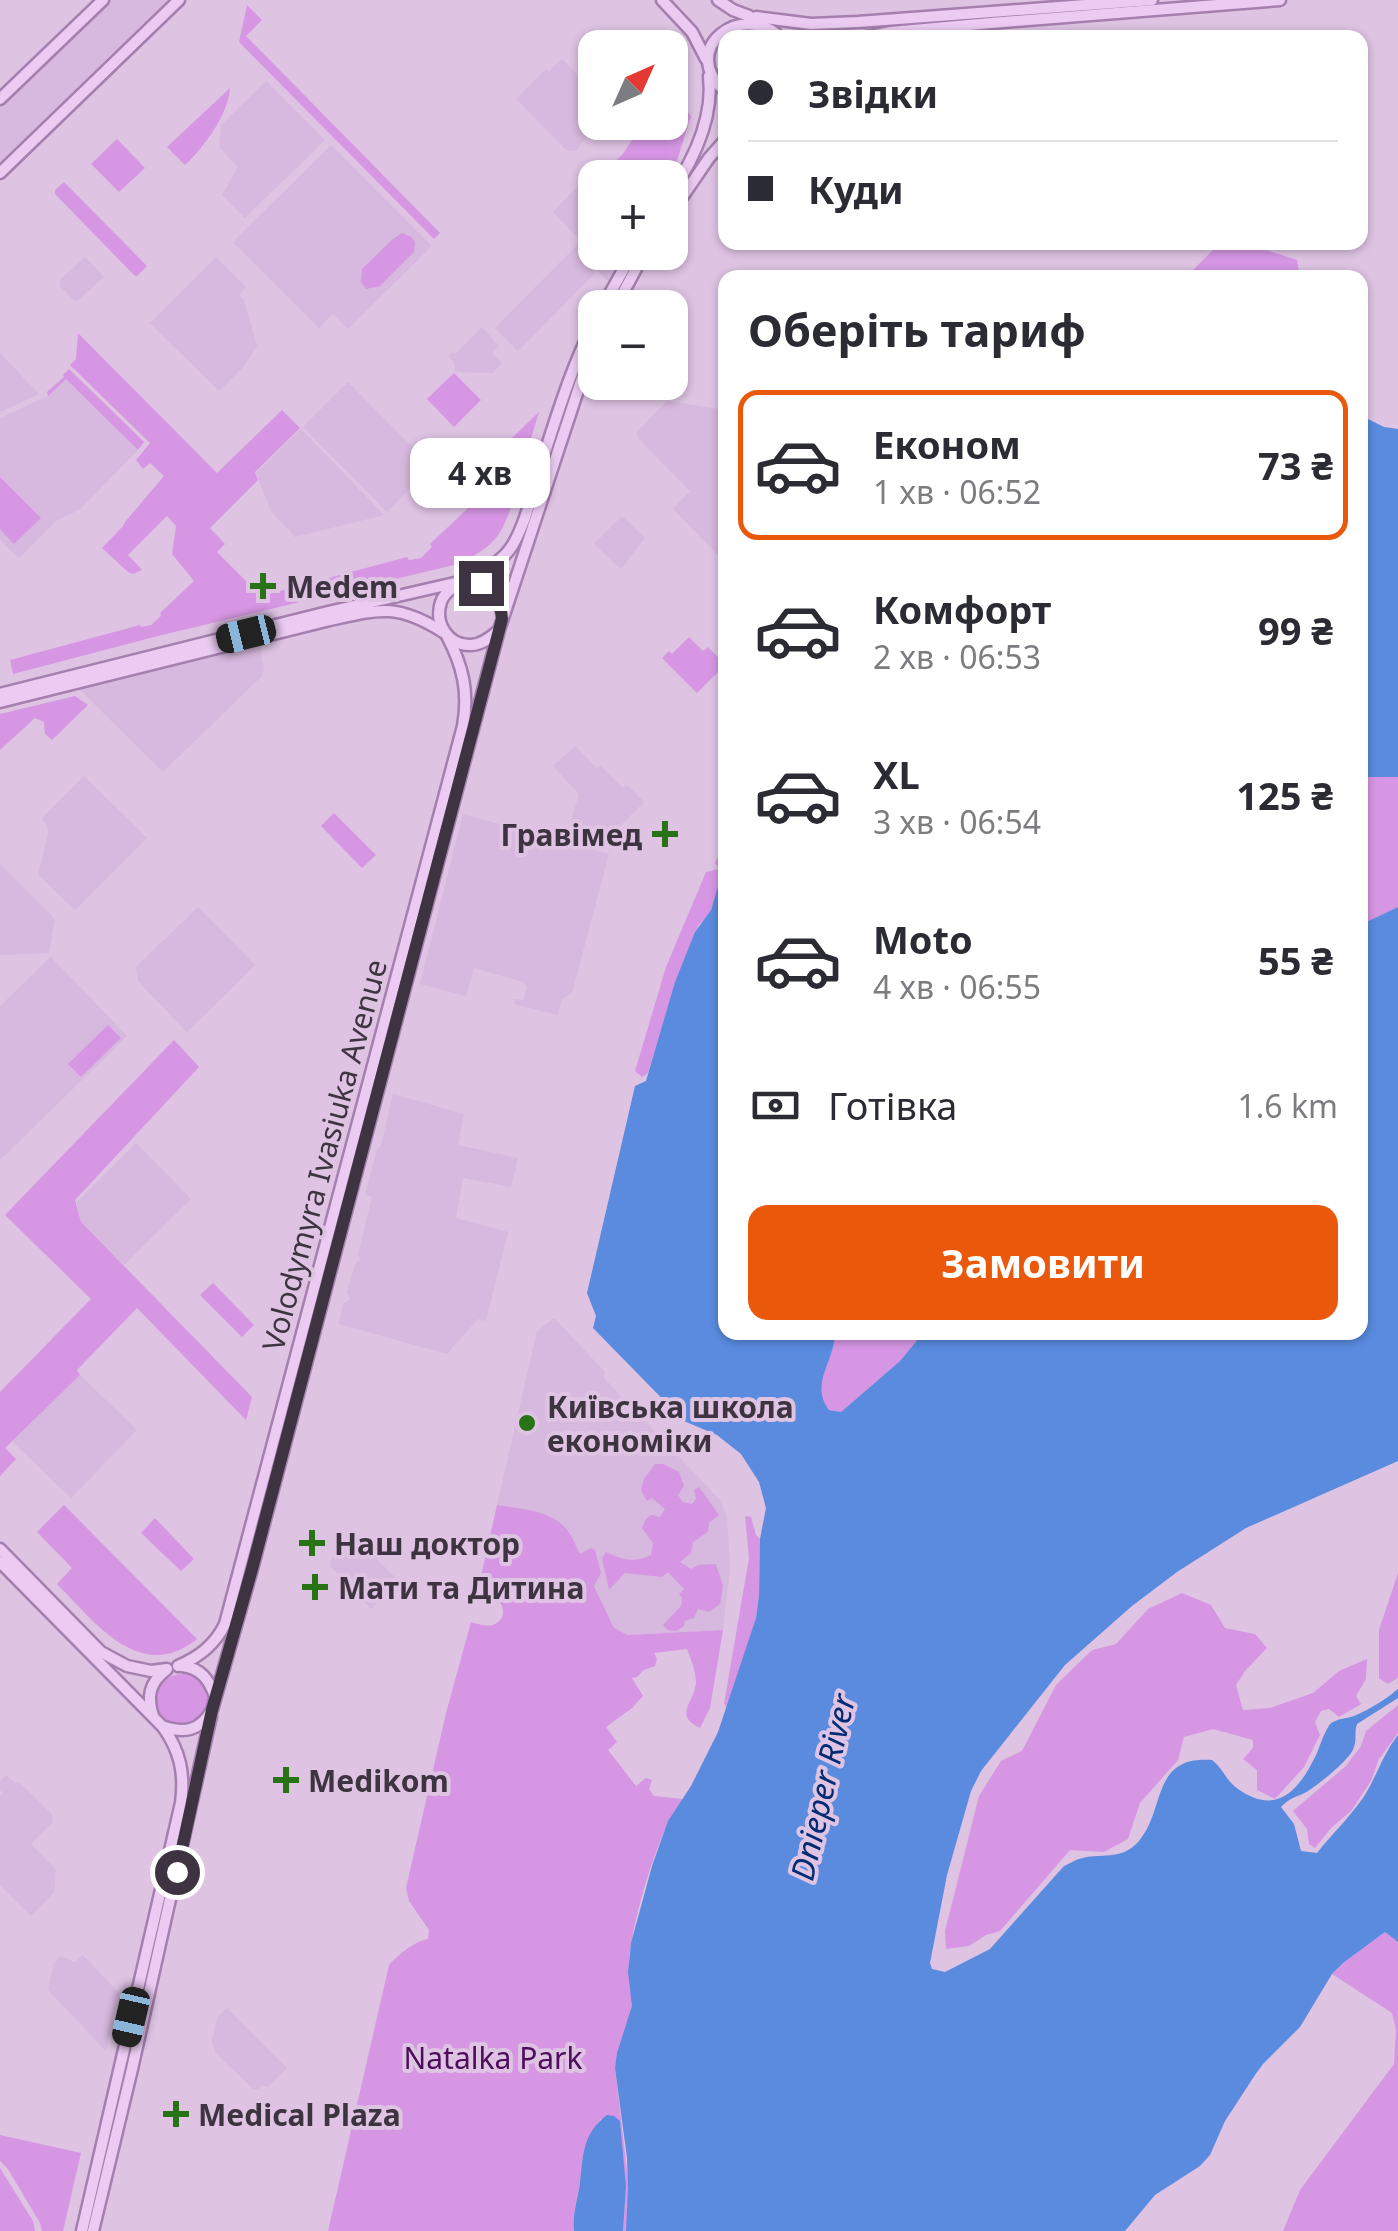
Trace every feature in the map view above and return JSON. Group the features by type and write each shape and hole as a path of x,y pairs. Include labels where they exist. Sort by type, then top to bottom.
{"main road":[{"path":"0,99 102,0"},
{"path":"0,172 179,0"},
{"path":"662,0 694,35 718,81"},
{"path":"718,0 733,10 754,16 811,24 1152,0"},
{"path":"913,30 1280,0"},
{"path":"719,30 737,18 754,16 774,30"},
{"path":"688,166 709,106 708,50 718,31"},
{"path":"688,189 718,148"},
{"path":"445,634 439,616 444,596 493,566 515,542 578,357"},
{"name":"Volodymyra Ivasiuka Avenue","path":"172,1668 202,1653 225,1624 500,625 578,390"},
{"path":"0,694 464,581 481,583 490,589 502,608 500,625 476,644 458,643 414,616 377,610 0,702"},
{"name":"Volodymyra Ivasiuka Avenue","path":"215,1697 252,1569 306,1338 463,726 464,672 445,634"},
{"path":"0,1548 101,1652 126,1666 151,1671 188,1667 206,1677 215,1697 126,2068 82,2231"},
{"path":"0,1562 158,1722 181,1731 191,1730 200,1726 212,1710"},
{"path":"93,2231 181,1803 182,1769 178,1754 150,1705 152,1685 172,1668"}],"shaded area":[{"path":"105,0 177,0 0,170 0,101"},
{"path":"562,59 578,75 578,140 584,140 576,151 566,150 516,99 546,69 549,71"},
{"path":"266,81 325,140 245,218 222,195 238,167 219,147 221,125"},
{"path":"331,145 432,246 348,329 333,314 319,328 233,242"},
{"path":"578,186 578,238 553,212"},
{"path":"578,244 578,270 615,270 608,281 597,271 518,351 495,328"},
{"path":"85,257 104,277 76,302 60,286 60,280"},
{"path":"216,257 246,287 239,295 244,300 257,346 219,391 150,323"},
{"path":"482,327 499,346 492,353 502,363 492,373 455,372 454,362 448,356 455,354"},
{"path":"0,353 39,394 0,412"},
{"path":"65,378 138,450 79,510 57,520 19,558 0,540 0,418 48,396"},
{"path":"348,382 432,467 387,512 303,427"},
{"path":"667,401 718,409 718,555 673,509 690,491 638,438 637,432"},
{"path":"301,429 384,515 295,537 271,511 256,473"},
{"path":"622,516 645,538 621,569 594,544"},
{"path":"260,643 262,676 163,772 77,687"},
{"path":"575,746 597,768 601,766 644,802 611,835 570,825 579,794 553,766"},
{"path":"84,776 147,838 75,910 38,874 49,831 42,818"},
{"path":"463,814 609,854 572,993 562,999 558,1015 514,1004 515,999 523,1000 527,987 523,982 474,968 466,996 420,984"},
{"path":"0,864 55,919 49,953 0,955"},
{"path":"198,907 255,965 187,1032 138,981 136,967"},
{"path":"51,957 127,1036 0,1160 0,1006"},
{"path":"393,1094 464,1114 458,1145 518,1158 511,1187 463,1178 456,1218 508,1232 486,1321 478,1319 447,1354 339,1324 343,1304 350,1299 347,1292 356,1262 361,1260 358,1254 372,1197 365,1195"},
{"path":"136,1143 191,1199 124,1265 81,1222 77,1202"},
{"name":"Київська школа економіки","path":"554,1318 605,1372 604,1378 720,1500 727,1516 730,1568 723,1630 628,1635 614,1628 569,1531 497,1505 537,1331"},
{"path":"80,1375 137,1430 71,1498 12,1441"},
{"path":"353,1536 403,1585 389,1603 382,1598 371,1609 330,1566 332,1557"},
{"path":"6,1775 19,1782 52,1814 53,1822 31,1844 56,1870 54,1893 31,1916 0,1885 0,1781"},
{"path":"83,1955 119,1993 106,2051 48,1990 54,1963 60,1956 75,1962"},
{"path":"227,2008 287,2068 268,2087 253,2089 215,2052 212,2041 217,2017"}],"green space":[{"path":"247,5 262,20 246,36 440,233 434,239 239,42"},
{"path":"230,88 214,130 185,165 167,147"},
{"path":"117,139 145,168 119,192 91,164"},
{"path":"632,140 684,140 677,160 617,160"},
{"path":"64,182 147,266 137,276 55,194"},
{"path":"402,233 415,242 414,252 380,286 366,289 361,282 362,269"},
{"path":"1213,250 1266,250 1297,260 1299,270 1193,270"},
{"path":"78,333 217,473 282,410 300,428 255,472 258,480 210,528 225,544 217,552 258,593 265,595 407,557 421,558 432,547 430,544 499,479 516,494 506,519 490,544 458,564 13,674 10,660 151,625 194,581 172,554 176,526 167,516 128,555 142,570 128,572 102,548 164,476 150,463 143,469 136,460 150,443 70,365 76,359"},
{"path":"69,369 144,442 138,450 66,379 48,396 47,392"},
{"path":"454,373 481,400 454,427 427,399"},
{"path":"539,412 516,488 488,461"},
{"path":"0,477 41,518 14,544 0,529"},
{"path":"689,637 703,651 708,647 718,658 718,672 697,693 662,658 669,651 672,654"},
{"path":"75,696 88,705 52,740 45,734 44,722 35,718 0,750 0,714"},
{"path":"1368,777 1398,777 1398,907 1368,921"},
{"path":"334,813 376,855 362,868 321,826"},
{"path":"718,869 713,904 698,926 648,1073 642,1077 635,1071 666,967 706,872"},
{"path":"108,1025 121,1038 81,1077 68,1064"},
{"path":"174,1040 199,1067 75,1200 81,1222 252,1397 246,1420 137,1308 77,1370 80,1375 5,1448 16,1459 0,1476 0,1392 91,1299 5,1215"},
{"path":"213,1283 254,1325 242,1337 200,1295"},
{"path":"917,1340 900,1361 841,1412 829,1410 821,1390 834,1343"},
{"path":"655,1464 679,1472 684,1486 678,1495 683,1502 692,1504 696,1499 694,1490 699,1487 719,1515 680,1562 691,1569 716,1564 723,1586 720,1604 709,1612 698,1609 694,1618 676,1631 663,1625 681,1606 679,1594 684,1589 668,1572 662,1577 625,1573 609,1590 602,1558 606,1552 629,1560 651,1555 653,1543 642,1528 651,1515 660,1517 665,1509 652,1498 647,1501 641,1490"},
{"path":"64,1505 197,1639 176,1651 156,1655 137,1652 86,1615 57,1584 72,1568 37,1532"},
{"name":"Natalka Park","path":"497,1505 526,1509 554,1519 568,1531 580,1554 595,1550 601,1573 594,1586 614,1628 628,1635 723,1630 710,1708 700,1728 686,1713 696,1683 687,1649 654,1653 655,1666 632,1678 643,1696 606,1727 617,1742 608,1750 636,1786 646,1778 652,1780 649,1789 654,1796 683,1799 664,1832 635,1923 629,1961 632,2008 615,2068 634,2231 623,2231 626,2187 601,2119 585,2148 574,2231 328,2231 389,1965 407,1949 428,1939 429,1930 409,1901 406,1888 471,1622 492,1625 503,1614 498,1600 477,1594"},
{"path":"745,1516 751,1517 760,1539 759,1595 756,1618 728,1708 724,1704 749,1558"},
{"path":"155,1518 194,1559 181,1571 141,1533"},
{"path":"1398,1573 1398,1678 1388,1684 1379,1678 1379,1630"},
{"path":"1182,1593 1211,1605 1225,1628 1255,1634 1267,1648 1236,1685 1243,1710 1270,1708 1313,1693 1339,1671 1367,1659 1366,1679 1356,1696 1361,1704 1339,1717 1329,1709 1321,1711 1315,1722 1320,1735 1304,1767 1275,1799 1257,1790 1257,1770 1243,1759 1253,1748 1253,1740 1213,1729 1184,1737 1178,1760 1140,1803 1128,1839 1104,1852 1070,1850 1000,1931 969,1946 946,1949 945,1931 979,1796 1001,1761 1022,1751 1056,1685 1092,1650 1116,1644 1148,1609"},
{"path":"182,1674 200,1682 208,1700 200,1718 182,1726 164,1718 156,1700 164,1682"},
{"path":"1398,1705 1398,1733 1379,1759 1371,1781 1351,1811 1315,1848 1309,1844 1307,1829 1293,1811 1346,1766 1361,1746 1366,1731"},
{"path":"1385,1932 1398,1942 1398,2231 1283,2231 1300,2190 1394,2064 1396,2030 1392,2013 1332,1974"},
{"path":"0,2135 81,2153 63,2231 42,2231 0,2161"},
{"path":"0,2168 33,2221 35,2231 0,2231"}],"water":[{"path":"1368,419 1398,429 1398,777 1368,777"},
{"name":"Dnieper River","path":"718,886 718,1340 834,1340 822,1391 829,1410 841,1412 900,1361 917,1340 1368,1340 1368,921 1398,907 1398,1461 1246,1528 1132,1606 1065,1665 981,1771 971,1791 947,1875 930,1963 932,1969 945,1972 990,1949 1064,1866 1078,1859 1118,1854 1132,1848 1147,1828 1169,1775 1179,1766 1212,1760 1238,1789 1252,1797 1276,1799 1303,1778 1330,1724 1366,1710 1398,1689 1398,1698 1357,1724 1352,1752 1341,1764 1313,1788 1281,1807 1294,1824 1301,1851 1317,1853 1363,1798 1398,1735 1398,1942 1385,1932 1332,1974 1300,2027 1255,2075 1225,2121 1210,2155 1200,2166 1155,2195 1125,2231 626,2231 627,2158 615,2068 632,2006 628,1972 631,1943 668,1821 718,1732 756,1618 760,1539 766,1508 759,1482 741,1454 717,1435 684,1421 593,1328 596,1316 587,1293 635,1086 646,1081 675,982 695,932 711,910"},
{"path":"607,2115 620,2121 626,2187 623,2231 574,2231 586,2145 593,2129"}],"place":[{"name":"Medem","path":"263,586"},
{"name":"Гравімед","path":"665,834"},
{"name":"Київська школа економіки","path":"527,1423"},
{"name":"Наш доктор","path":"312,1543"},
{"name":"Мати та Дитина","path":"315,1587"},
{"name":"Medikom","path":"286,1780"},
{"name":"Medical Plaza","path":"176,2114"}],"route":[{"path":"177,1872 214,1700 502,619 498,598 481,583"}]}
